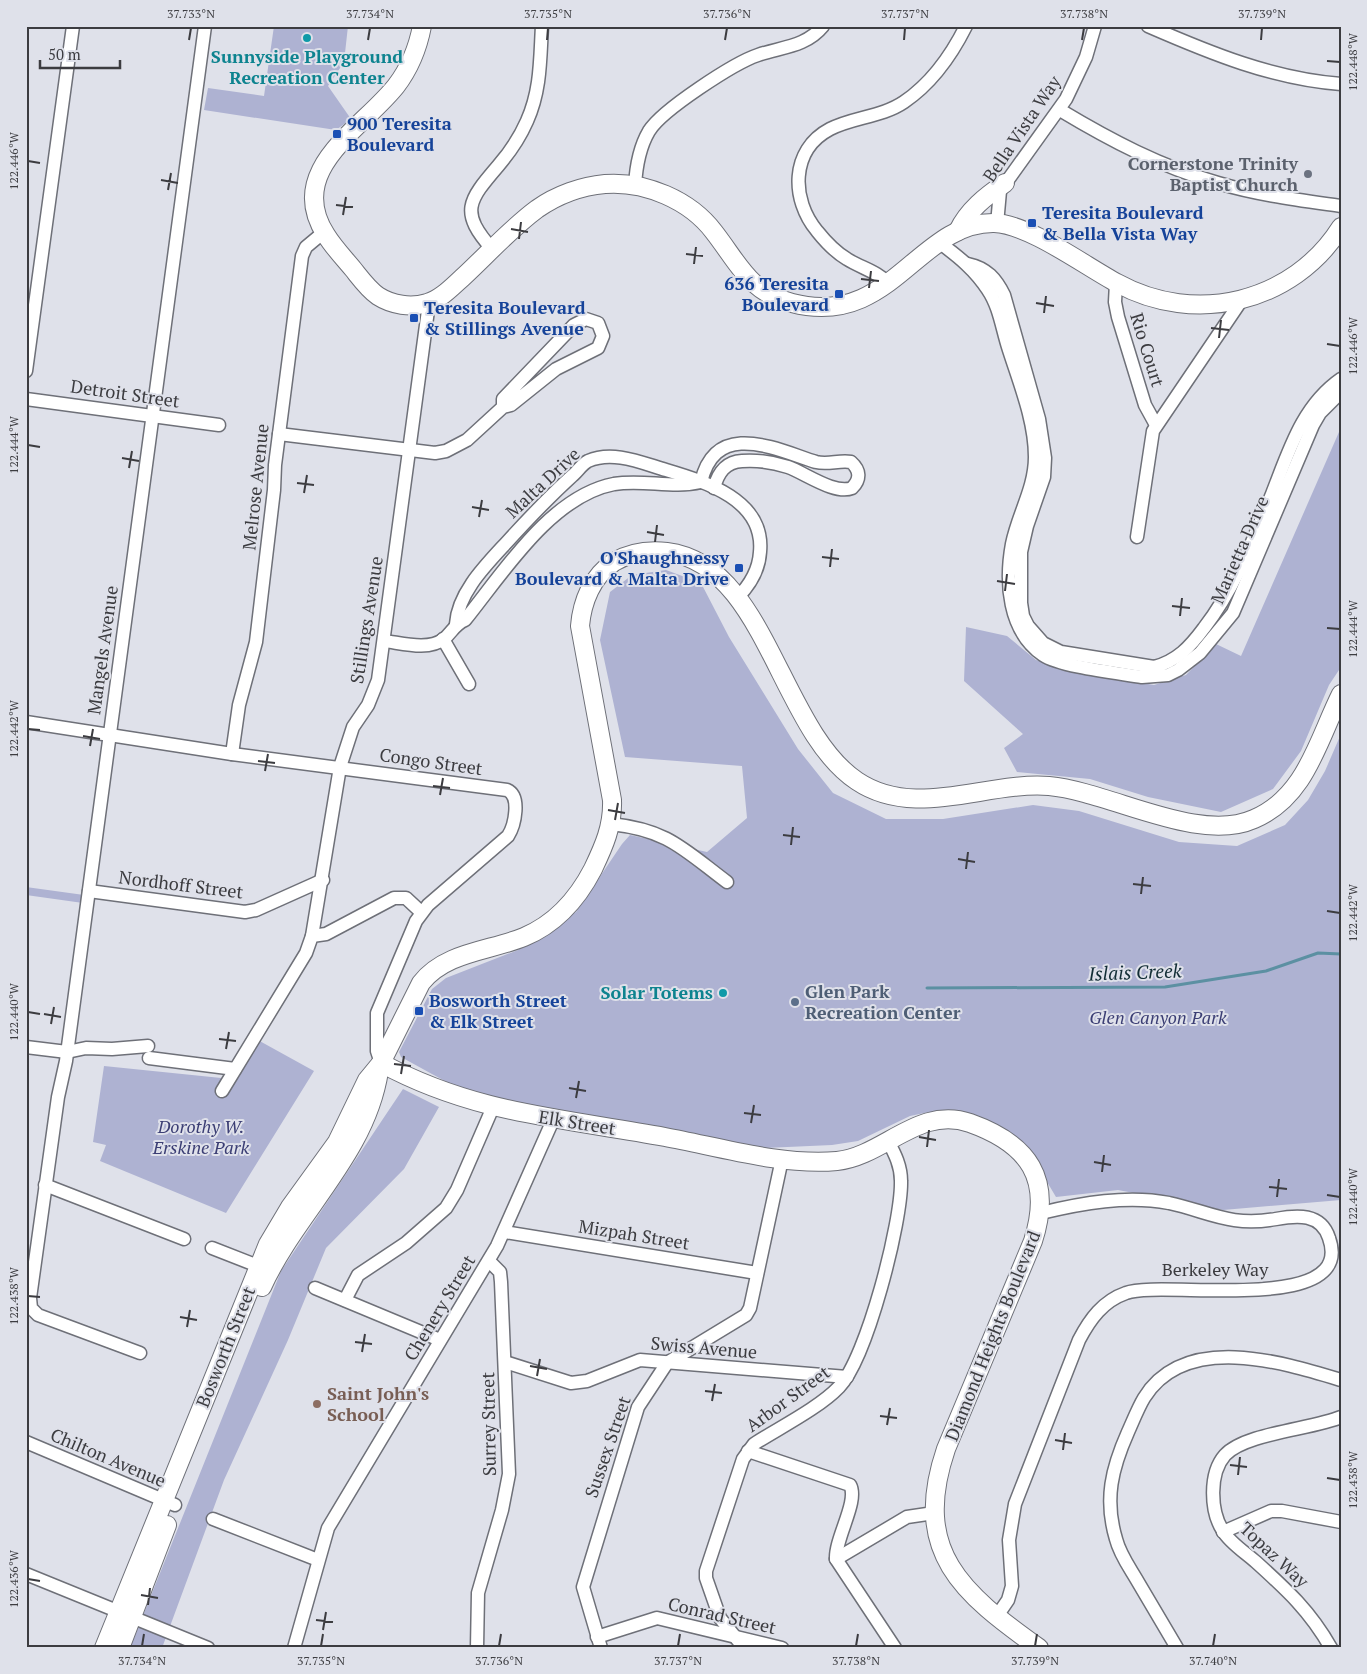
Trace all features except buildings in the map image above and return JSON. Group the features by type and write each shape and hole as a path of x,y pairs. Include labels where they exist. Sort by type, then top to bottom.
{"main road":[{"path":"422,26 415,51 396,86 334,149 318,174 315,204 324,232 369,288 380,297 393,303 405,305 429,303 444,294 525,219 552,200 567,193 598,185 635,186 670,197 693,211 714,231 746,277 773,296 806,306 833,307 854,301 889,284 940,243 958,231 974,225 997,224 1016,227 1116,283 1151,298 1192,306 1241,301 1281,285 1300,272 1338,239"},
{"path":"958,231 964,218 974,207 1005,183"},
{"name":"Bosworth Street","path":"170,1503 258,1266 278,1225 337,1142 367,1080 380,1063 416,992 428,974 449,961 532,933 569,905 587,882 604,846 611,824 612,800 581,638 582,610 593,584 605,569 623,558 642,552 664,551 682,554 707,566 723,580 751,619 785,684 834,763 860,784 880,793 901,798 930,798 1015,787 1047,786 1080,791 1198,825 1220,827 1242,824 1271,810 1296,787 1308,768 1341,694"},
{"name":"Bosworth Street","path":"104,1648 125,1614 269,1271 291,1233 350,1150 376,1088 380,1063"},
{"name":"Elk Street","path":"380,1063 463,1099 493,1108 553,1120 638,1132 782,1159"},
{"path":"350,1150 360,1141 398,1072"},
{"name":"Diamond Heights Boulevard","path":"782,1159 846,1159 869,1152 919,1124 945,1119 969,1123 991,1133 1018,1150 1033,1169 1041,1190 1041,1214 1033,1241 946,1449 938,1478 934,1513 938,1541 956,1578 997,1616 1039,1648"},
{"name":"Bosworth Street","path":"120,1648 125,1614"}],"street":[{"path":"26,371 73,26"},
{"name":"Mangels Avenue","path":"140,1353 38,1315 31,1308 30,1298 45,1185 67,1052 205,26"},
{"path":"492,250 476,229 471,207 478,189 519,136 534,105 541,73 542,26"},
{"path":"635,186 643,142 650,130 667,112 746,59 794,46 809,39 823,26"},
{"path":"889,284 873,271 845,258 834,250 809,221 798,191 797,177 801,164 816,140 828,130 887,110 902,103 918,91 942,67 966,26"},
{"name":"Bella Vista Way","path":"997,224 998,195 1060,110 1078,75 1095,26"},
{"path":"1148,26 1203,49 1257,68 1296,78 1341,84"},
{"path":"1060,110 1122,145 1194,175 1273,196 1341,206"},
{"name":"Melrose Avenue","path":"232,754 239,705 256,642 278,434 302,256 306,247 324,232"},
{"name":"Marietta Drive","path":"940,243 968,264 994,299 1034,439 1033,476 1012,544 1010,568 1011,603 1020,630 1061,652 1144,666 1164,665 1182,654 1211,619 1230,589 1303,420 1322,394 1341,378"},
{"name":"Rio Court","path":"1116,283 1115,302 1118,317 1145,405 1156,425"},
{"path":"1137,537 1156,425 1241,301"},
{"name":"Stillings Avenue","path":"222,1091 306,953 312,936 323,880 340,767 353,727 374,694 384,641 429,303"},
{"path":"278,434 435,453 458,447 503,407 511,405 556,369 598,348 603,336 598,323 586,319 574,325 503,399 503,407"},
{"name":"Marietta Drive","path":"1031,637 1043,655 1052,659 1142,677 1168,675 1200,653 1233,613 1313,425 1320,413 1341,392"},
{"name":"Detroit Street","path":"26,399 219,425"},
{"path":"701,482 705,464 720,448 746,444 779,448 824,463 851,462 858,471 859,477 852,488 841,490 788,467 747,460 735,462 724,468 714,488"},
{"name":"Malta Drive","path":"456,624 457,612 463,598 489,562 539,507 586,462 598,458 622,458 701,482 746,508 759,529 760,559 752,581 737,598"},
{"name":"Malta Drive","path":"443,639 456,624 465,620 538,530 567,504 611,485 645,481 677,486 701,482"},
{"path":"384,641 428,645 443,639 469,684"},
{"name":"Congo Street","path":"26,722 232,754 506,790 514,795 512,826 508,836 421,912 377,1013 377,1051 380,1063"},
{"path":"611,824 638,827 664,836 726,882"},
{"name":"Nordhoff Street","path":"89,891 245,912 266,906 323,880"},
{"path":"312,936 326,934 394,898 406,898 421,912"},
{"path":"26,1046 67,1052 86,1048 149,1052 235,1069"},
{"path":"345,1300 358,1275 406,1243 446,1208 458,1190 493,1108"},
{"name":"Chenery Street","path":"294,1648 328,1528 505,1232 553,1120"},
{"name":"Arbor Street","path":"744,1648 720,1618 706,1578 706,1571 743,1459 748,1451 754,1444 829,1396 848,1377 858,1357 868,1331 883,1278 901,1183 896,1156 888,1142"},
{"name":"Sussex Street","path":"599,1642 584,1596 584,1578 638,1407 667,1363 746,1315 782,1159"},
{"path":"45,1185 184,1239"},
{"name":"Berkeley Way","path":"997,1616 1008,1600 1012,1586 1009,1540 1015,1504 1079,1340 1093,1315 1114,1298 1140,1288 1266,1290 1316,1278 1336,1263 1327,1232 1320,1223 1302,1215 1244,1222 1215,1217 1169,1203 1131,1200 1090,1203 1041,1214"},
{"name":"Mizpah Street","path":"505,1232 757,1273"},
{"path":"212,1248 258,1266"},
{"name":"Surrey Street","path":"477,1648 478,1593 502,1510 509,1474 500,1272 489,1261"},
{"path":"315,1288 440,1340"},
{"path":"1177,1648 1121,1553 1112,1524 1110,1505 1113,1470 1145,1397 1168,1373 1206,1358 1265,1361 1296,1366 1341,1380"},
{"name":"Swiss Avenue","path":"505,1362 571,1383 588,1381 640,1360 848,1377"},
{"name":"Topaz Way","path":"1331,1648 1315,1620 1299,1602 1223,1532 1214,1508 1213,1498 1217,1473 1225,1455 1254,1440 1341,1417"},
{"name":"Chilton Avenue","path":"26,1442 170,1503"},
{"path":"748,1451 850,1485 852,1496 838,1542 836,1559 896,1648"},
{"path":"1223,1532 1271,1511 1282,1511 1341,1522"},
{"path":"836,1559 907,1517 934,1513"},
{"path":"213,1519 318,1560"},
{"path":"26,1574 208,1648"},
{"name":"Conrad Street","path":"599,1642 657,1618 732,1634 782,1648"}],"green space":[{"path":"274,26 348,26 344,62 328,86 351,119 336,130 204,110 208,88 264,96"},
{"path":"1339,432 1341,433 1341,667 1329,685 1301,751 1273,789 1221,812 1148,797 1090,779 1017,772 1004,748 1023,734 964,681 966,627 1007,636 1036,660 1091,674 1154,685 1186,675 1216,644 1241,656"},
{"name":"Glen Canyon Park","path":"666,570 701,583 729,637 798,749 833,793 886,819 943,819 1033,805 1079,811 1179,842 1237,846 1285,825 1308,800 1325,771 1341,734 1341,1200 1223,1210 1118,1190 1056,1197 1034,1160 953,1112 929,1112 910,1116 858,1141 832,1145 765,1148 512,1104 452,1085 401,1057 399,1052 432,989 446,978 518,950 576,912 630,835 707,852 747,818 742,766 625,757 600,640 610,592 632,575"},
{"path":"26,887 84,895 83,903 26,895"},
{"name":"Dorothy W. Erskine Park","path":"256,1039 314,1071 226,1213 100,1161 106,1145 93,1142 104,1066 231,1079"},
{"path":"403,1089 439,1107 404,1169 326,1248 288,1340 224,1480 162,1648 130,1648 281,1271"}],"waterway":[{"name":"Islais Creek","path":"927,988 1165,987 1266,971 1318,953 1341,954"}],"place":[{"name":"Sunnyside Playground Recreation Center","path":"307,38"},
{"name":"900 Teresita Boulevard","path":"337,134"},
{"name":"Cornerstone Trinity Baptist Church","path":"1308,174"},
{"name":"Teresita Boulevard & Bella Vista Way","path":"1032,223"},
{"name":"636 Teresita Boulevard","path":"839,294"},
{"name":"Teresita Boulevard & Stillings Avenue","path":"414,318"},
{"name":"O'Shaughnessy Boulevard & Malta Drive","path":"739,568"},
{"name":"Solar Totems","path":"723,993"},
{"name":"Glen Park Recreation Center","path":"795,1002"},
{"name":"Bosworth Street & Elk Street","path":"419,1011"},
{"name":"Saint John's School","path":"317,1404"}]}
